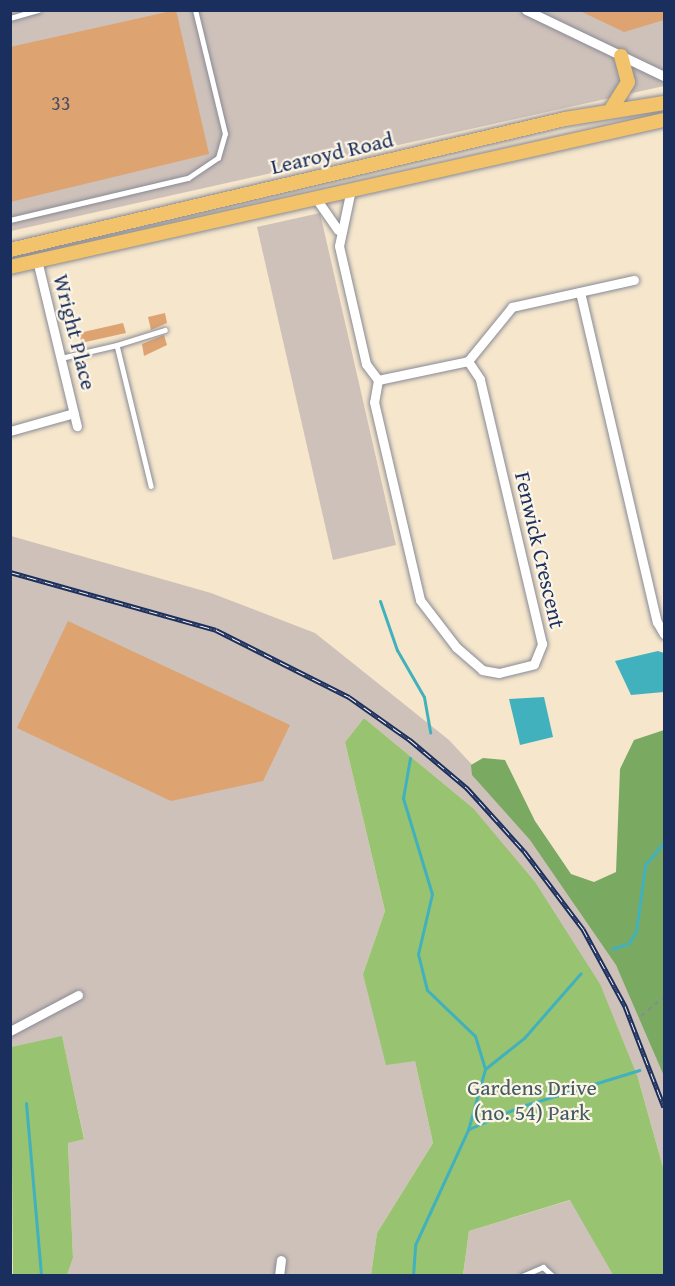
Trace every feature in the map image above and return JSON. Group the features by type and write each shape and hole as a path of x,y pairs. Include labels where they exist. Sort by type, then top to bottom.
{"main road":[{"path":"610,111 628,82 621,56"},
{"name":"Learoyd Road","path":"10,250 610,111 664,102"},
{"name":"Learoyd Road","path":"10,267 351,188 664,120"}],"street":[{"path":"526,10 621,56 652,67 664,76"},
{"path":"652,67 664,67"},
{"path":"338,230 351,188"},
{"path":"315,197 338,230 366,364 378,380 468,361 508,309 634,280"},
{"name":"Wright Place","path":"37,260 77,426"},
{"path":"580,292 657,622 664,634"},
{"name":"Fenwick Crescent","path":"378,380 374,402 420,600 456,647 482,670 499,674 534,664 542,644 480,379 468,361"},
{"name":"Wright Place","path":"10,431 74,413"},
{"path":"10,1031 78,994"},
{"path":"279,1275 281,1260"}],"lane":[{"path":"10,18 38,10"},
{"path":"10,220 188,178 218,158 225,134 195,10"},
{"path":"61,358 117,345 165,330"},
{"path":"117,345 151,486"},
{"path":"522,1275 543,1267 553,1275"}],"path":[{"path":"641,1016 664,997"}],"shaded area":[{"path":"10,11 664,11 664,86 11,231"},
{"path":"320,213 396,545 333,560 257,227"},
{"path":"11,536 211,593 315,633 449,740 504,799 587,909 664,1057 664,1171 638,1078 473,808 364,718 345,742 385,911 363,974 415,1061 433,1143 377,1233 371,1275 67,1275 73,1258 68,1142 84,1138 62,1037 11,1047"},
{"path":"571,1200 613,1275 463,1276 469,1231"}],"green space":[{"name":"Gardens Drive (no. 54) Park","path":"364,718 473,808 535,882 600,984 638,1078 664,1171 664,1275 613,1275 570,1200 469,1231 463,1275 371,1275 377,1233 433,1143 415,1061 386,1065 363,974 385,911 345,742"},
{"path":"664,730 664,1076 616,965 530,840 472,775 471,765 483,758 505,760 535,821 571,874 594,882 616,872 620,769 634,740"},
{"path":"62,1036 84,1139 68,1143 73,1258 67,1275 13,1275 11,1047"}],"water":[{"path":"658,651 664,653 664,692 631,695 615,661"},
{"path":"544,697 553,737 520,745 509,699"}],"building":[{"path":"176,10 209,154 10,202 10,47"},
{"path":"578,10 664,10 664,20 624,32"},
{"path":"165,313 167,323 151,330 148,317"},
{"path":"123,323 126,333 81,343 79,333"},
{"path":"164,335 167,345 144,356 142,344"},
{"path":"68,621 290,725 263,781 171,801 17,728"}],"waterway":[{"path":"380,601 397,650 424,697 430,732"},
{"path":"410,758 403,798 432,894 418,954 427,990 475,1036 485,1069"},
{"path":"612,949 629,943 636,932 645,865 664,842"},
{"path":"413,1276 415,1245 468,1130 485,1069 524,1038 581,973"},
{"path":"469,1129 519,1107 639,1070"},
{"path":"26,1103 41,1276"}],"railway":[{"path":"10,572 216,630 349,697 410,740 467,788 524,851 583,929 625,1006 664,1107"}]}
